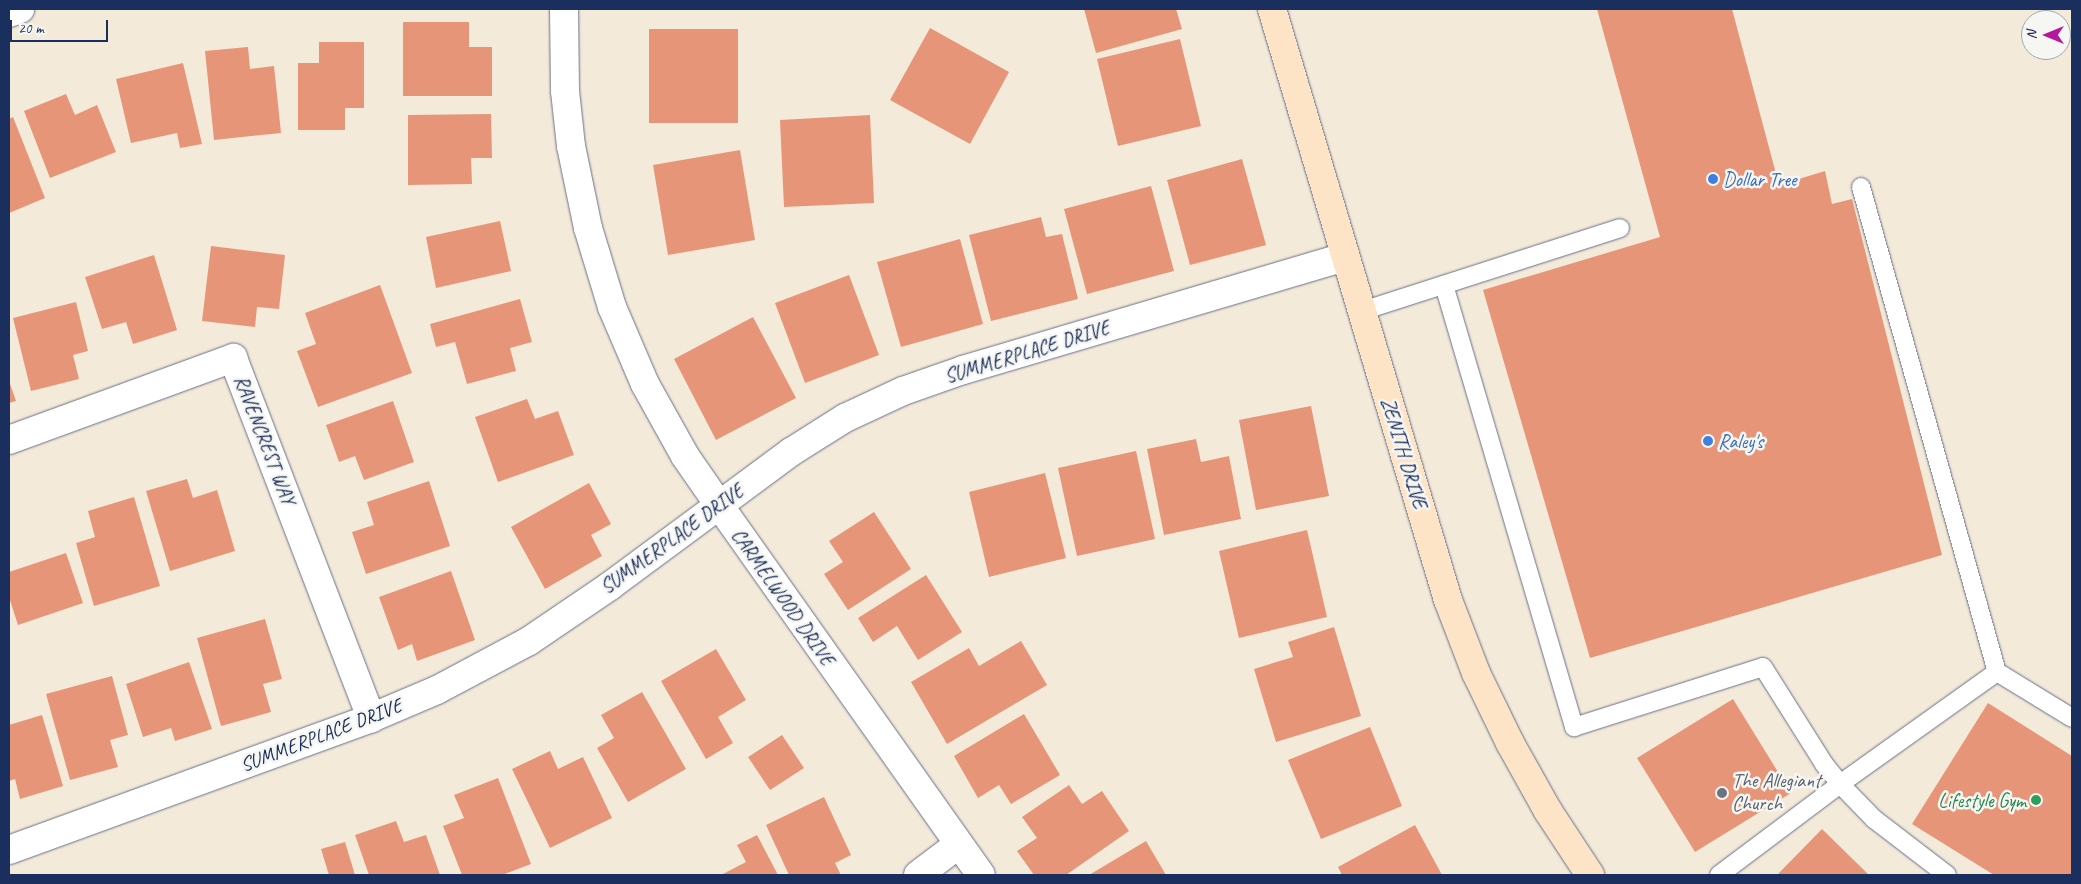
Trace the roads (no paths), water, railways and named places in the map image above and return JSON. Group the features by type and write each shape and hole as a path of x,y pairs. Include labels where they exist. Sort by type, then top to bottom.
{"street":[{"path":"9,14 20,9"},
{"name":"CARMELWOOD DRIVE","path":"564,9 565,91 571,146 588,228 612,307 645,384 685,456 980,875"},
{"name":"ZENITH DRIVE","path":"1272,9 1448,600 1476,673 1510,743 1544,804 1590,875"},
{"name":"SUMMERPLACE DRIVE","path":"9,850 371,718 437,690 528,641 610,586 791,452 830,428 903,391 963,370 1345,257"},
{"name":"RAVENCREST WAY","path":"9,440 233,358 371,718"},
{"path":"918,875 959,844"}],"lane":[{"path":"1861,186 1997,672 2072,718"},
{"path":"1362,311 1620,228"},
{"path":"1444,285 1574,727 1763,666 1824,764 1840,784 1874,819 1948,875"},
{"path":"1719,875 1840,784 1997,672"}],"place":[{"name":"Dollar Tree","path":"1713,179"},
{"name":"Raley's","path":"1708,441"},
{"name":"The Allegiant Church","path":"1722,793"},
{"name":"Lifestyle Gym","path":"2036,800"}]}
